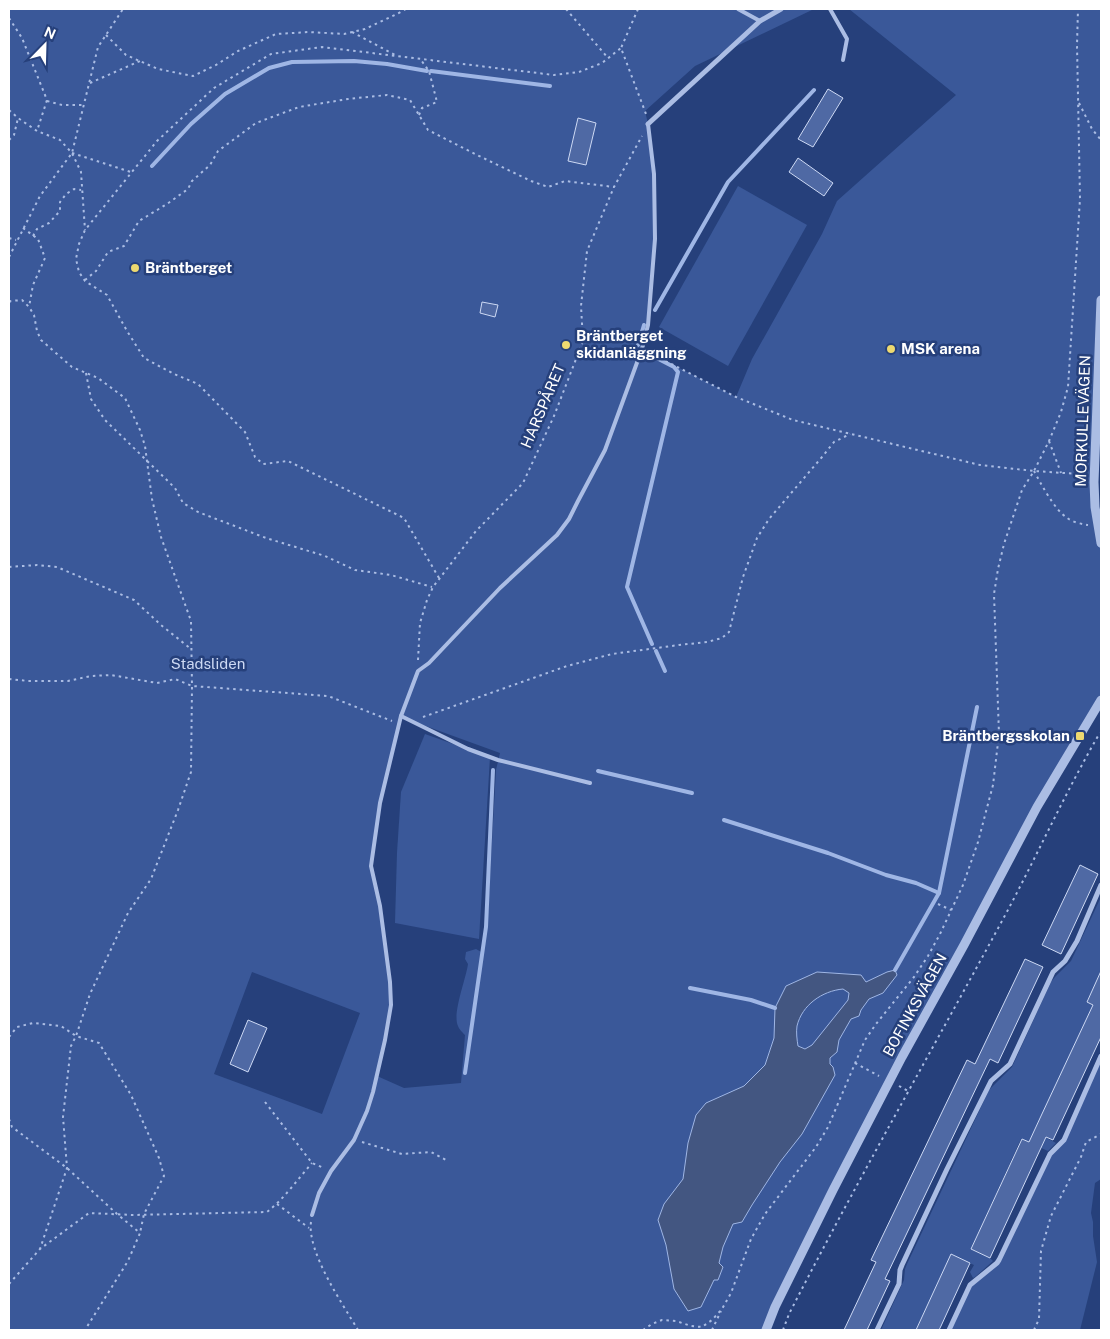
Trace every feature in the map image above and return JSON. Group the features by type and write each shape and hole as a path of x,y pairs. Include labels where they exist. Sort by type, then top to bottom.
{"street":[{"path":"648,124 760,21 781,9"},
{"name":"MORKULLEVÄGEN","path":"1101,300 1094,482 1095,508 1101,543"},
{"name":"BOFINKSVÄGEN","path":"766,1330 775,1307 833,1190 902,1056 964,945 1037,807 1101,700"},
{"path":"877,1330 899,1284 900,1270 947,1168 991,1081 1010,1064 1052,972 1064,961 1077,941 1101,885"},
{"path":"949,1330 970,1285 999,1260 1050,1154 1064,1140 1101,1056"}],"lane":[{"path":"738,9 760,21"},
{"path":"830,9 847,39 843,60"},
{"path":"312,1215 319,1193 331,1171 354,1140 367,1111 385,1040 391,1005 390,982 380,906 371,866 380,802 401,716 418,671 500,588 557,535 569,519 605,450 642,349 648,324 655,239 654,174 648,124"},
{"path":"401,716 468,749 498,760 590,783"}],"path":[{"path":"9,257 40,196 72,153 98,47 123,9"},
{"path":"106,35 126,55 158,69 193,76 216,65 238,51 276,34 309,32 344,34 365,29 406,9"},
{"path":"566,9 608,58"},
{"path":"439,578 404,518 288,461 263,464 255,457 245,432 198,384 144,358 107,295 84,281 79,272 76,259 78,244 85,230 157,141 214,88 271,54 322,47 554,75 579,72 602,63 621,48 638,9"},
{"path":"712,1330 731,1293 751,1239 766,1214 816,1147 828,1127 866,1040 876,1024 914,977 940,934 963,885 978,842 993,785 999,734 994,594 998,569 1004,544 1022,490 1034,472 1049,441 1068,387 1080,199 1076,45 1078,9"},
{"path":"9,18 22,38 46,100 38,131"},
{"path":"351,32 399,57"},
{"path":"621,48 645,111 648,124"},
{"path":"419,115 422,108 437,102 429,71 421,59"},
{"path":"89,83 140,61"},
{"path":"84,281 96,271 108,252 124,246 139,221 188,189 192,181 210,165 218,151 256,123 299,107 387,95 410,100 428,130 531,181 548,187 565,181 614,187"},
{"path":"46,100 62,106 84,105"},
{"path":"1078,101 1092,129 1101,140"},
{"path":"9,110 38,131 60,140 72,153 81,172 85,230"},
{"path":"9,140 14,135 18,118"},
{"name":"HARSPÅRET","path":"418,671 420,623 433,587 476,531 523,483 554,416 583,341 581,306 587,251 614,187 648,124"},
{"path":"72,153 132,172"},
{"path":"33,236 36,229 49,223 60,211 60,202 66,194 74,189 82,191"},
{"path":"23,228 38,239 45,258 33,285 29,307"},
{"path":"9,238 17,240"},
{"path":"9,300 22,300 29,307 34,315 41,340 72,368 98,378 126,398 145,446 152,499 161,537 190,621 191,649 191,772 151,879 128,913 90,994 71,1046 63,1116 67,1168 40,1249"},
{"path":"642,349 736,397 793,420 980,465 1034,472 1079,474"},
{"path":"86,373 91,399 105,420 175,488 183,503 198,512 266,538 325,556 354,570 391,575 433,587"},
{"path":"401,716 418,719 567,666 612,654 679,644 707,642 722,638 729,632 743,576 757,538 769,520 834,442 850,434"},
{"path":"1049,441 1061,474"},
{"path":"1034,472 1046,492 1066,517 1082,524 1098,526"},
{"path":"9,567 38,565 57,567 134,600 191,649"},
{"path":"9,679 28,682 68,681 91,676 111,675 157,683 175,679 192,686 328,696 399,724"},
{"path":"783,1330 793,1307 858,1184 1008,909 1075,776 1101,732"},
{"path":"1075,776 1076,771"},
{"path":"938,904 951,910"},
{"path":"9,1037 17,1027 33,1023 61,1026 76,1036 99,1044 131,1095 159,1158 164,1176 144,1214 140,1233 128,1261 84,1330"},
{"path":"265,1102 312,1164 331,1171"},
{"path":"9,1119 12,1127 67,1168 140,1233"},
{"path":"1034,1330 1039,1319 1041,1251 1051,1216 1082,1157 1086,1142 1101,1134"},
{"path":"354,1140 402,1154 430,1152 448,1161"},
{"path":"9,1284 40,1249 89,1213 267,1212 277,1204 312,1164"},
{"path":"277,1204 310,1229"},
{"path":"312,1215 310,1229 319,1261 358,1330"},
{"path":"643,1330 662,1320 702,1327 722,1309"}],"green space":[{"name":"Stadsliden","path":"9,9 814,9 695,66 645,111 654,174 655,239 648,325 642,349 736,397 752,359 822,234 837,201 956,95 849,9 1101,9 1101,300 1094,482 1101,543 1101,700 902,1057 766,1330 9,1330","holes":["401,717 500,753 496,770 487,930 483,953 476,949 466,952 465,959 468,964 457,1013 458,1026 465,1035 461,1083 404,1088 377,1076 391,1005 380,906 371,866 380,803","252,972 360,1013 322,1114 214,1074"]},
{"path":"738,186 807,225 728,366 659,327"},
{"path":"425,734 490,757 479,939 395,923 401,792"},
{"path":"1101,897 1101,971 1087,1002 1101,1009 1101,1026 1086,1020 1034,1131 1056,1143 1048,1151 1021,1139 971,1249 993,1261 973,1278 970,1272 974,1265 951,1255 916,1330 881,1330 904,1280 907,1264 989,1090 1012,1067 1051,982 1071,961"},
{"path":"1101,1056 1101,1179 1095,1183 1091,1213 1097,1262 1080,1330 949,1330 966,1291 997,1263 1050,1154 1064,1140"}],"shaded area":[{"path":"895,970 897,975 883,993 869,999 859,1016 851,1019 839,1040 837,1052 830,1058 830,1064 835,1075 802,1134 780,1162 742,1222 733,1224 723,1247 719,1263 723,1267 718,1280 714,1280 701,1307 688,1311 674,1289 666,1245 658,1220 664,1204 683,1179 688,1143 696,1115 706,1103 744,1086 765,1065 774,1038 775,1008 786,986 817,972 861,975 866,982","holes":["843,989 849,993 848,1000 812,1045 805,1049 798,1046 797,1026 808,1006 814,1000 835,990"]}],"building":[{"path":"828,89 843,98 813,147 798,139"},
{"path":"578,118 596,123 586,165 568,161"},
{"path":"798,158 833,183 824,196 789,172"},
{"path":"482,302 498,305 495,317 480,313"},
{"path":"1080,865 1098,874 1061,954 1042,945"},
{"path":"1025,959 1043,967 998,1063 990,1059 885,1279 890,1281 867,1330 844,1330 876,1262 871,1260 967,1060 975,1064"},
{"path":"1101,971 1101,1037 1053,1140 1046,1137 990,1258 971,1249 1022,1139 1029,1142 1093,1005 1087,1002"},
{"path":"248,1020 267,1028 248,1072 230,1064"},
{"path":"951,1254 970,1263 941,1326 939,1330 916,1330"}],"waterway":[{"path":"152,166 191,124 225,94 269,68 292,62 354,61 387,64 427,71"},
{"path":"431,71 550,86"},
{"path":"655,310 728,182 814,90"},
{"path":"638,345 644,325"},
{"path":"634,349 638,350"},
{"path":"643,351 674,367 678,372 627,587 652,644"},
{"path":"656,651 665,671"},
{"path":"895,970 939,893 977,707"},
{"path":"465,1073 486,927 493,770"},
{"path":"598,771 692,793"},
{"path":"724,820 828,853 886,875 916,883 939,893"},
{"path":"690,988 751,1000 775,1008"}],"place":[{"name":"Bräntberget","path":"135,268"},
{"name":"Bräntberget skidanläggning","path":"566,345"},
{"name":"MSK arena","path":"891,349"},
{"name":"Bräntbergsskolan","path":"1080,736"}]}
